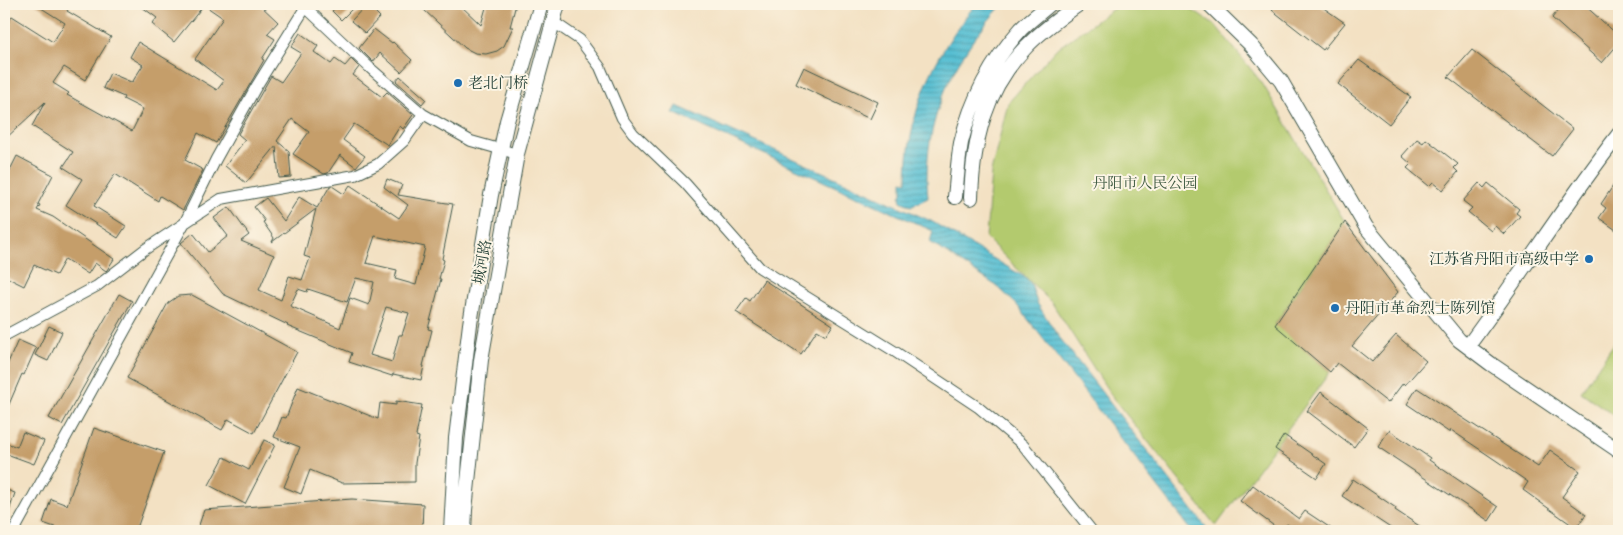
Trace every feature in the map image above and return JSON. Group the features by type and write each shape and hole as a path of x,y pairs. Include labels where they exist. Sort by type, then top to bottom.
{"street":[{"name":"城河路","path":"451,531 456,438 470,324 491,195 507,121 541,4"},
{"name":"城河路","path":"464,531 481,360 517,154 558,4"},
{"path":"955,197 961,144 970,113 994,62 1022,28 1050,4"},
{"path":"971,198 975,146 981,123 1006,71 1026,47 1079,4"},
{"path":"1209,4 1252,45 1281,81 1366,227 1459,340 1619,451"},
{"path":"14,531 184,224 242,111 303,6 423,114 471,141 517,154"},
{"path":"552,21 580,40 600,67 622,118 633,133 685,183 760,268 894,351 978,407 1023,445 1092,531"},
{"path":"4,336 97,286 144,250 221,199 354,175 378,164 404,141 423,114"},
{"path":"1468,346 1619,134"}],"green space":[{"name":"丹阳市人民公园","path":"1120,4 1183,4 1217,27 1262,83 1345,222 1275,324 1330,372 1216,526 1113,398 1052,303 986,238 991,172 1008,103 1055,50"},
{"path":"1619,336 1619,419 1581,392"}],"water":[{"path":"976,4 1003,4 969,46 955,69 944,93 935,118 930,144 927,170 928,198 911,206 901,201 900,197 902,181 907,182 908,156 917,109 935,65 947,44"},
{"path":"677,106 931,221 1026,278 1031,284 1037,303 1056,333 1209,531 1192,531 1017,305 998,287 930,242 933,231 673,113"}],"building":[{"path":"35,4 71,4 67,11 111,37 85,80 64,67 53,83 69,93 67,95 132,131 143,109 123,99 124,97 103,88 110,73 131,82 133,81 143,65 130,57 138,42 217,90 224,81 195,59 223,18 204,5 174,42 152,24 157,18 138,4 259,4 278,22 267,34 275,39 216,143 198,133 185,160 203,170 183,210 160,196 158,201 115,174 94,206 126,226 118,238 66,205 82,179 63,167 73,152 32,126 45,102 4,140 4,30 12,16 53,42 65,23"},
{"path":"340,4 346,4 352,9 341,20 332,11"},
{"path":"367,4 380,17 365,33 351,21"},
{"path":"430,4 459,4 481,25 487,4 516,4 510,27 513,27 504,46 497,51 486,54 475,53 465,48 424,10"},
{"path":"1277,4 1318,4 1345,23 1323,50 1272,10"},
{"path":"1563,4 1583,4 1619,36 1619,43 1602,63 1552,18"},
{"path":"374,29 393,42 412,60 401,72 380,53 373,62 359,48"},
{"path":"300,33 318,46 314,52 331,64 335,59 345,66 351,59 359,67 353,75 382,97 387,92 413,115 403,129 400,126 388,145 354,124 343,140 365,156 356,167 340,155 328,173 324,174 293,154 309,132 292,119 277,141 289,151 291,177 279,178 276,146 246,183 225,166 245,140 238,134 271,76 281,82 301,53 291,47"},
{"path":"1472,50 1573,129 1552,156 1448,77"},
{"path":"1359,60 1411,97 1389,124 1338,84"},
{"path":"804,67 878,102 870,119 796,84"},
{"path":"400,76 426,99 422,104 396,81"},
{"path":"1417,139 1423,143 1426,139 1458,164 1454,168 1458,172 1443,190 1433,182 1429,186 1407,168 1411,164 1402,156"},
{"path":"17,156 53,175 38,204 40,205 37,210 53,217 114,259 106,271 95,263 88,274 65,259 56,275 34,265 24,286 4,276 4,182"},
{"path":"1619,177 1619,232 1599,218 1606,208 1601,204"},
{"path":"387,179 402,185 398,195 453,204 442,259 444,260 439,279 441,279 428,329 432,330 421,380 393,374 392,376 349,362 352,353 287,326 223,294 181,243 193,233 208,252 228,236 214,218 229,207 249,235 241,241 274,255 259,290 281,300 289,276 302,280 310,258 304,256 316,209 272,242 274,238 263,222 265,221 254,207 266,198 284,221 299,197 317,208 330,186 344,194 350,185 399,218 408,205 384,187","holes":["375,236 425,247 416,285 395,279 397,270 366,263","356,278 374,282 369,305 350,298 340,328 290,306 298,289 307,292 308,289 347,302","386,307 409,313 402,335 399,335 392,362 370,355"]},
{"path":"1479,183 1484,188 1488,183 1519,209 1516,213 1520,216 1504,234 1495,226 1491,231 1468,212 1472,208 1463,201"},
{"name":"丹阳市革命烈士陈列馆","path":"1345,222 1398,292 1352,346 1372,362 1396,335 1426,361 1405,385 1403,383 1388,403 1337,363 1330,372 1275,325"},
{"path":"764,280 833,325 826,335 817,330 801,354 736,312 746,298 750,301"},
{"path":"119,294 132,301 62,425 49,418"},
{"path":"192,295 297,352 254,433 228,419 222,430 127,378 168,303 178,296"},
{"path":"49,326 62,332 48,361 35,355"},
{"path":"18,340 36,348 24,375 22,374 4,416 4,372"},
{"path":"298,387 378,419 380,403 396,405 396,401 422,405 416,436 419,437 415,463 415,482 342,483 310,470 301,494 284,487 300,447 274,437 282,417 286,418"},
{"path":"1417,388 1538,467 1550,450 1580,471 1562,497 1586,514 1576,528 1523,490 1528,482 1451,430 1450,433 1407,404"},
{"path":"1321,392 1368,428 1354,447 1307,411"},
{"path":"94,428 164,452 136,531 66,531 43,523 51,499 67,505"},
{"path":"1389,430 1498,507 1489,521 1378,447"},
{"path":"23,432 44,441 34,464 4,453 4,442 17,447"},
{"path":"1284,435 1326,464 1317,478 1275,449"},
{"path":"264,440 275,445 245,504 209,485 224,457 249,470"},
{"path":"1353,479 1427,531 1395,531 1342,496"},
{"path":"1253,485 1299,519 1305,511 1335,531 1297,531 1287,524 1281,531 1240,501"},
{"path":"4,489 15,493 6,520 4,520"},
{"path":"352,499 423,504 422,531 197,531 204,510"}],"place":[{"name":"老北门桥","path":"458,83"},
{"name":"江苏省丹阳市高级中学","path":"1589,259"},
{"name":"丹阳市革命烈士陈列馆","path":"1335,308"}]}
